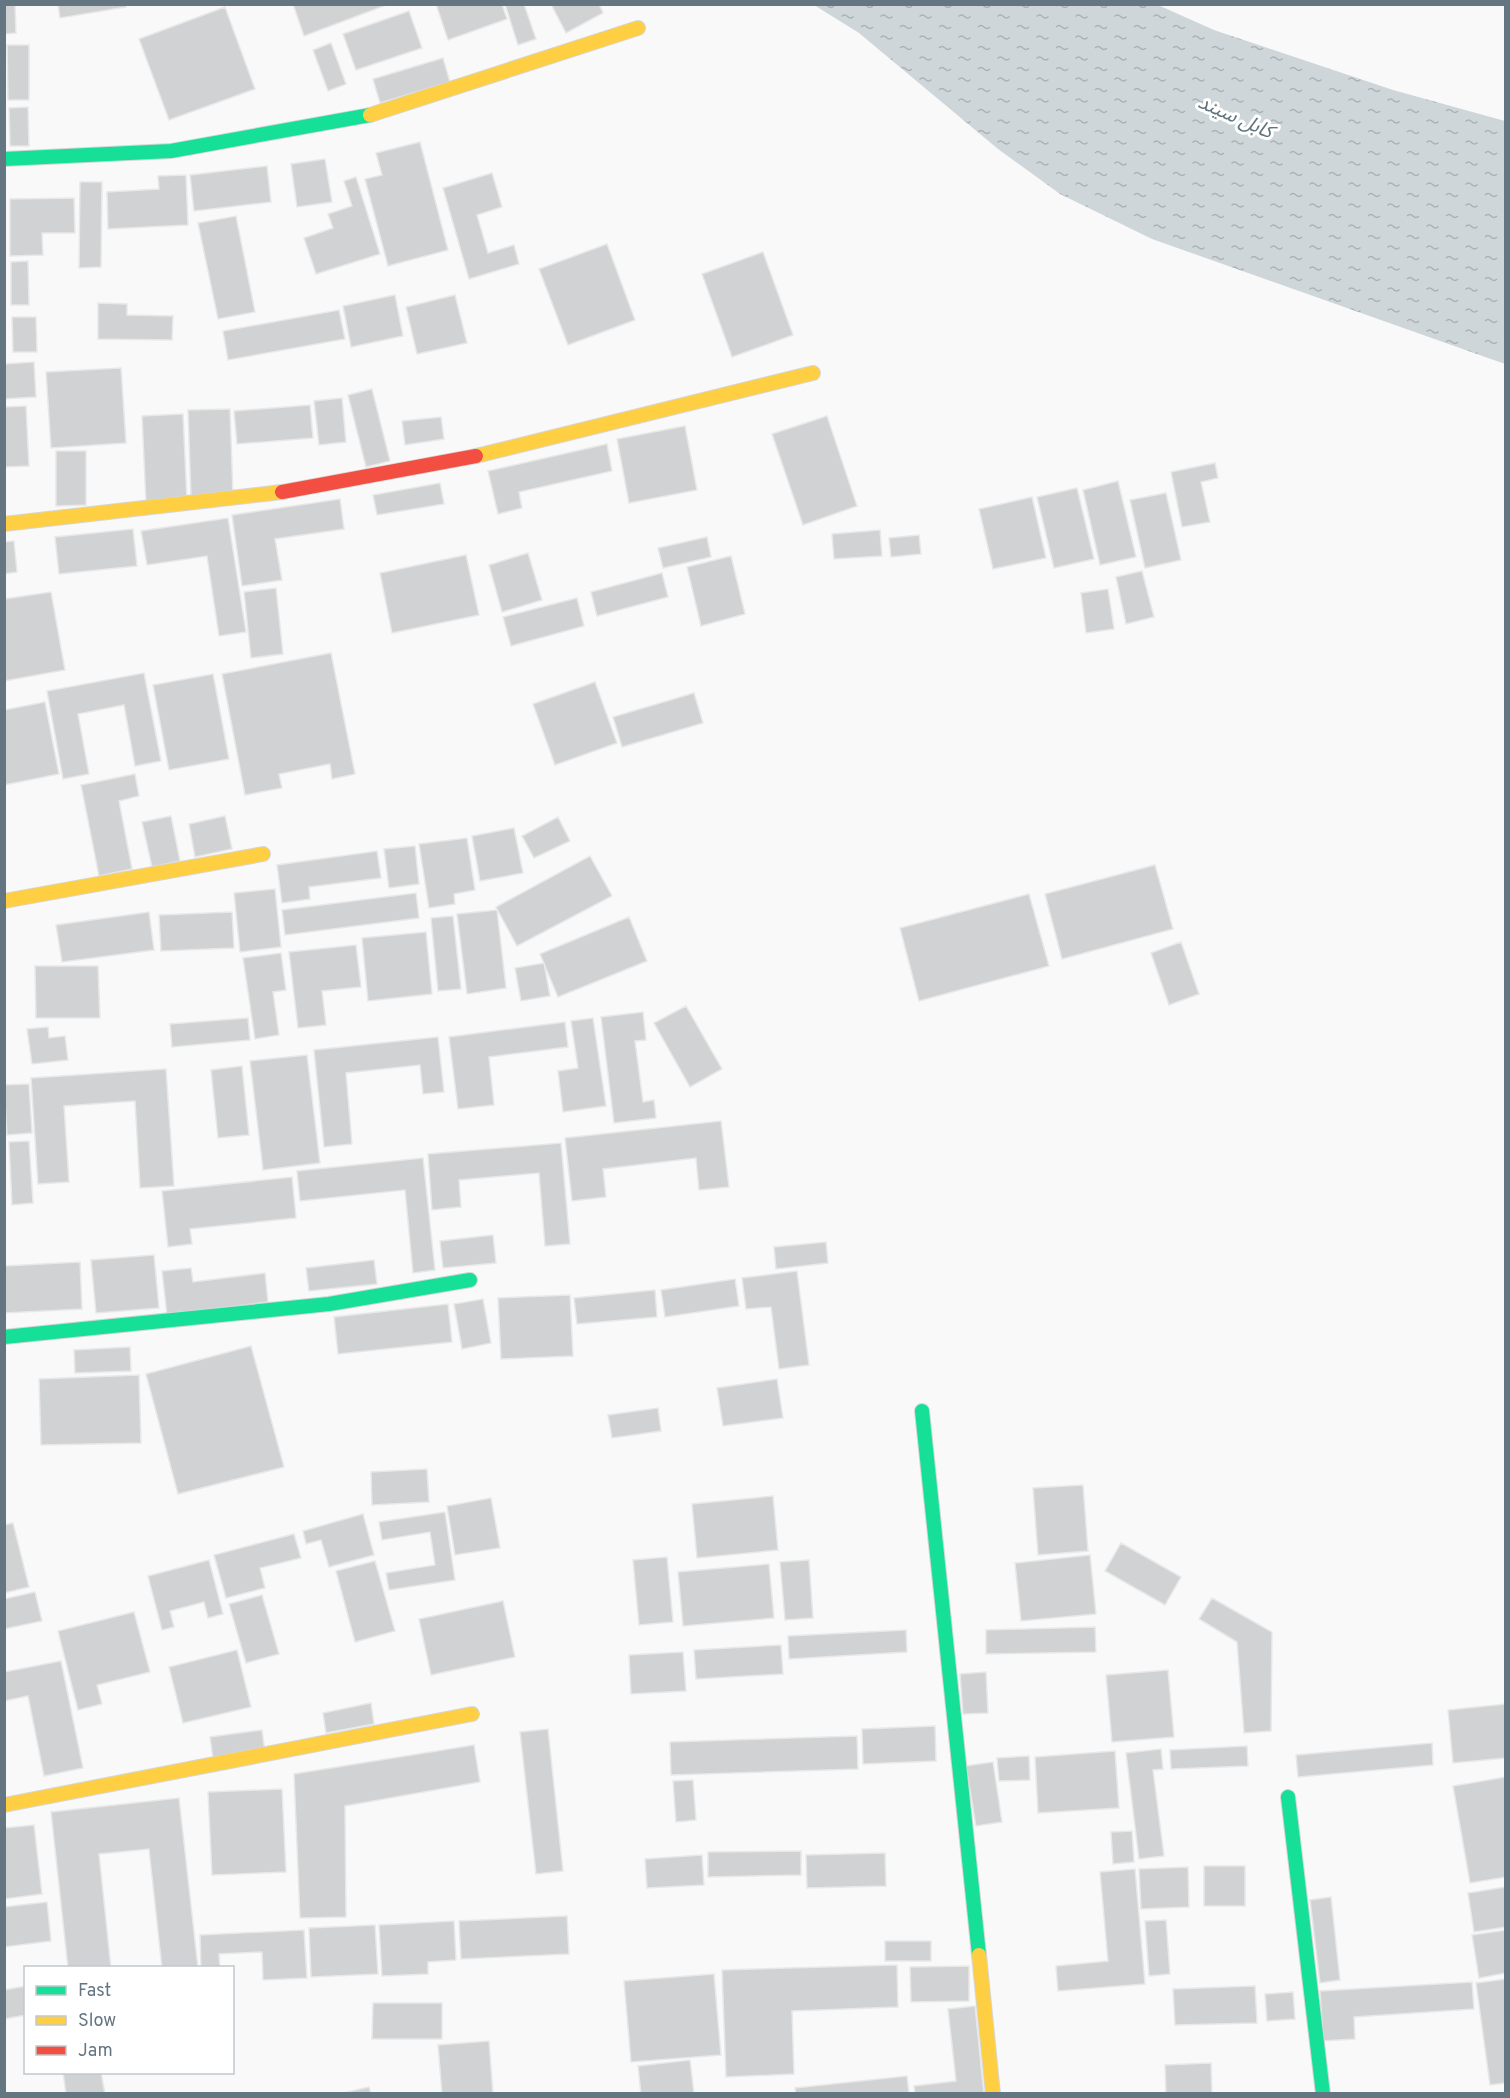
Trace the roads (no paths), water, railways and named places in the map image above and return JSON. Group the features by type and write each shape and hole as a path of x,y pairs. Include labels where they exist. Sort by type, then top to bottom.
{"street":[{"path":"4,159 171,151 361,118 638,28"},
{"path":"4,524 271,494 454,460 813,373"},
{"path":"4,901 263,854"},
{"path":"4,1337 329,1304 470,1280"},
{"path":"922,1411 993,2094"},
{"path":"4,1805 472,1714"},
{"path":"1288,1797 1323,2094"}],"water":[{"name":"کابل سيند","path":"814,5 1158,5 1214,30 1393,90 1505,121 1505,364 1152,239 1060,194 998,149 859,33"}]}
